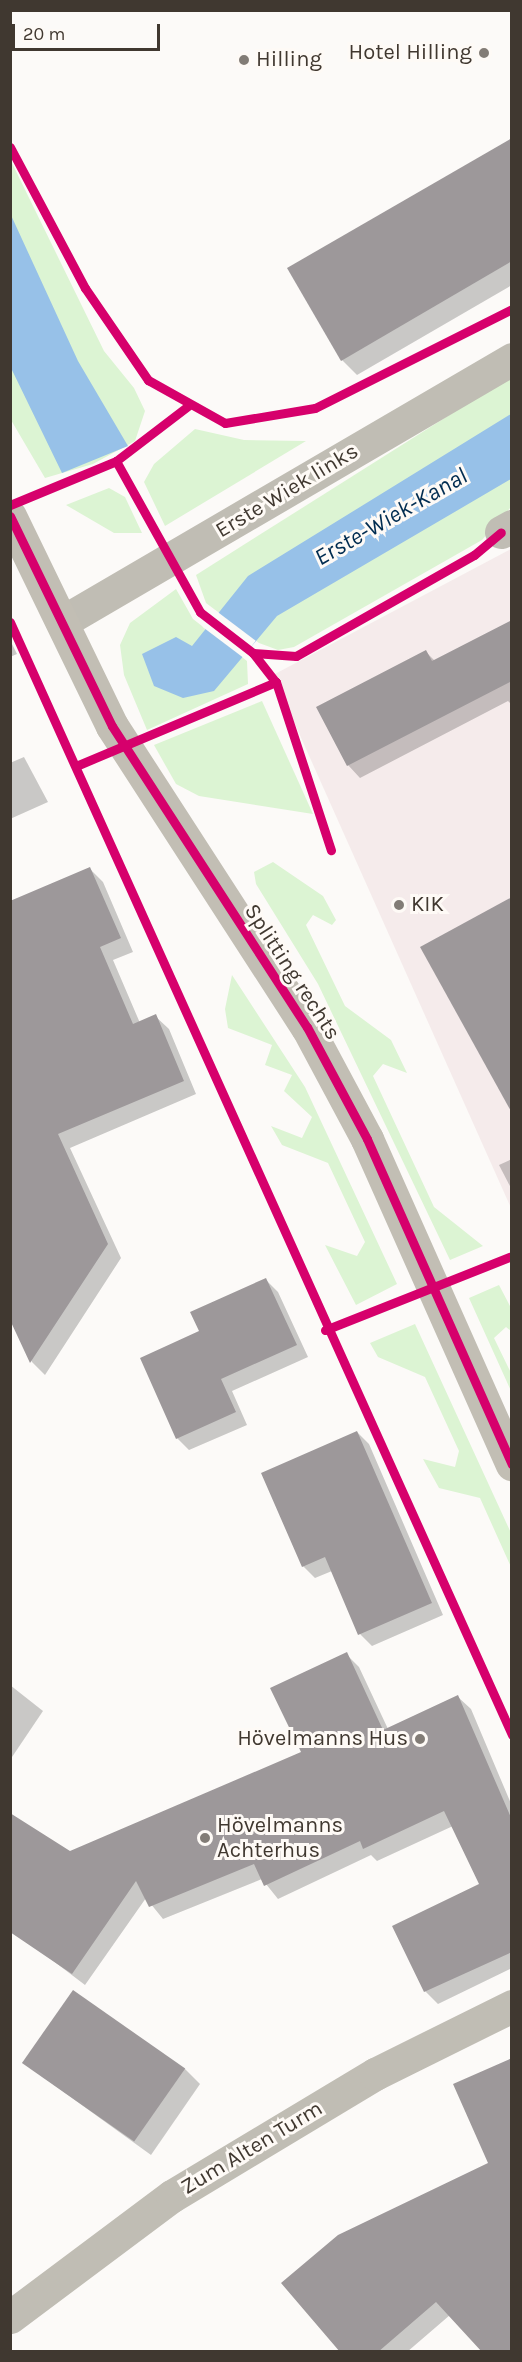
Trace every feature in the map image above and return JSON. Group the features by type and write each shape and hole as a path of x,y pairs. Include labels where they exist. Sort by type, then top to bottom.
{"main road":[{"name":"Splitting rechts","path":"10,516 112,726 308,1027 367,1139 512,1464"}],"street":[{"name":"Erste Wiek links","path":"62,622 512,359"},
{"name":"Zum Alten Turm","path":"10,2317 172,2196 375,2074 512,2007"}],"shaded area":[{"path":"511,549 511,1208 273,675"}],"green space":[{"path":"10,159 104,351 134,388 145,411 135,441 93,464 45,478 11,420"},
{"path":"511,376 511,507 482,540 294,647 278,650 259,643 206,603 196,575"},
{"path":"195,429 244,440 306,441 165,526 144,482 154,464"},
{"path":"109,488 125,497 142,533 114,533 66,505"},
{"path":"176,589 193,619 247,661 248,684 147,730 124,675 120,645 130,623"},
{"path":"262,701 313,814 199,796 176,784 154,745"},
{"path":"273,862 323,896 336,920 332,925 313,915 306,925 345,1006 391,1040 407,1073 383,1064 373,1076 434,1207 483,1246 450,1260 318,984 256,884 254,872"},
{"path":"232,975 305,1087 397,1284 356,1305 325,1245 357,1256 365,1242 328,1163 282,1145 271,1126 302,1138 312,1117 284,1091 292,1075 265,1065 272,1045 228,1028 225,1009"},
{"path":"499,1285 511,1308 511,1331 506,1327 494,1338 511,1373 511,1391 469,1298"},
{"path":"415,1324 511,1533 511,1567 480,1498 439,1488 423,1459 455,1467 459,1451 425,1377 378,1357 370,1343"}],"water":[{"path":"10,213 78,361 128,446 62,473 11,368"},
{"name":"Erste-Wiek-Kanal","path":"511,414 511,479 277,616 214,691 183,698 154,686 142,654 176,637 192,646 248,576"}],"pier":[{"path":"215,610 256,641 243,657 202,627"}],"building":[{"path":"512,138 512,261 341,361 287,268"},
{"path":"512,620 512,681 347,766 316,707 426,650 432,661"},
{"path":"90,867 121,938 100,947 133,1024 156,1014 184,1081 58,1134 108,1244 30,1363 10,1320 10,901"},
{"path":"512,897 512,1113 420,947"},
{"path":"266,1278 297,1345 221,1379 236,1412 176,1439 140,1358 199,1331 190,1312"},
{"path":"357,1431 432,1603 358,1635 325,1557 302,1567 261,1473"},
{"path":"347,1652 383,1730 458,1695 512,1820 512,1952 424,1992 392,1926 479,1884 444,1811 363,1849 360,1841 264,1886 254,1864 149,1907 136,1881 72,1974 10,1932 10,1813 70,1851 301,1752 270,1688"},
{"path":"73,1990 185,2069 134,2141 22,2063"},
{"path":"512,2058 512,2352 482,2352 436,2302 378,2352 340,2352 281,2283 338,2235 488,2163 453,2084"}],"cycle path":[{"path":"10,147 85,288 148,380 225,423 315,408 512,309"},
{"path":"10,505 116,461 188,406"},
{"path":"116,461 200,612 253,653 276,682 331,850"},
{"path":"10,516 112,726 307,1027 367,1139 512,1464"},
{"path":"253,653 296,656 474,555 501,532"},
{"path":"10,622 512,1735"},
{"path":"76,766 276,682"},
{"path":"325,1330 512,1256"}],"place":[{"name":"Hotel Hilling","path":"484,53"},
{"name":"Hilling","path":"244,60"},
{"name":"KIK","path":"399,905"},
{"name":"Hövelmanns Hus","path":"420,1739"},
{"name":"Hövelmanns Achterhus","path":"205,1838"}]}
